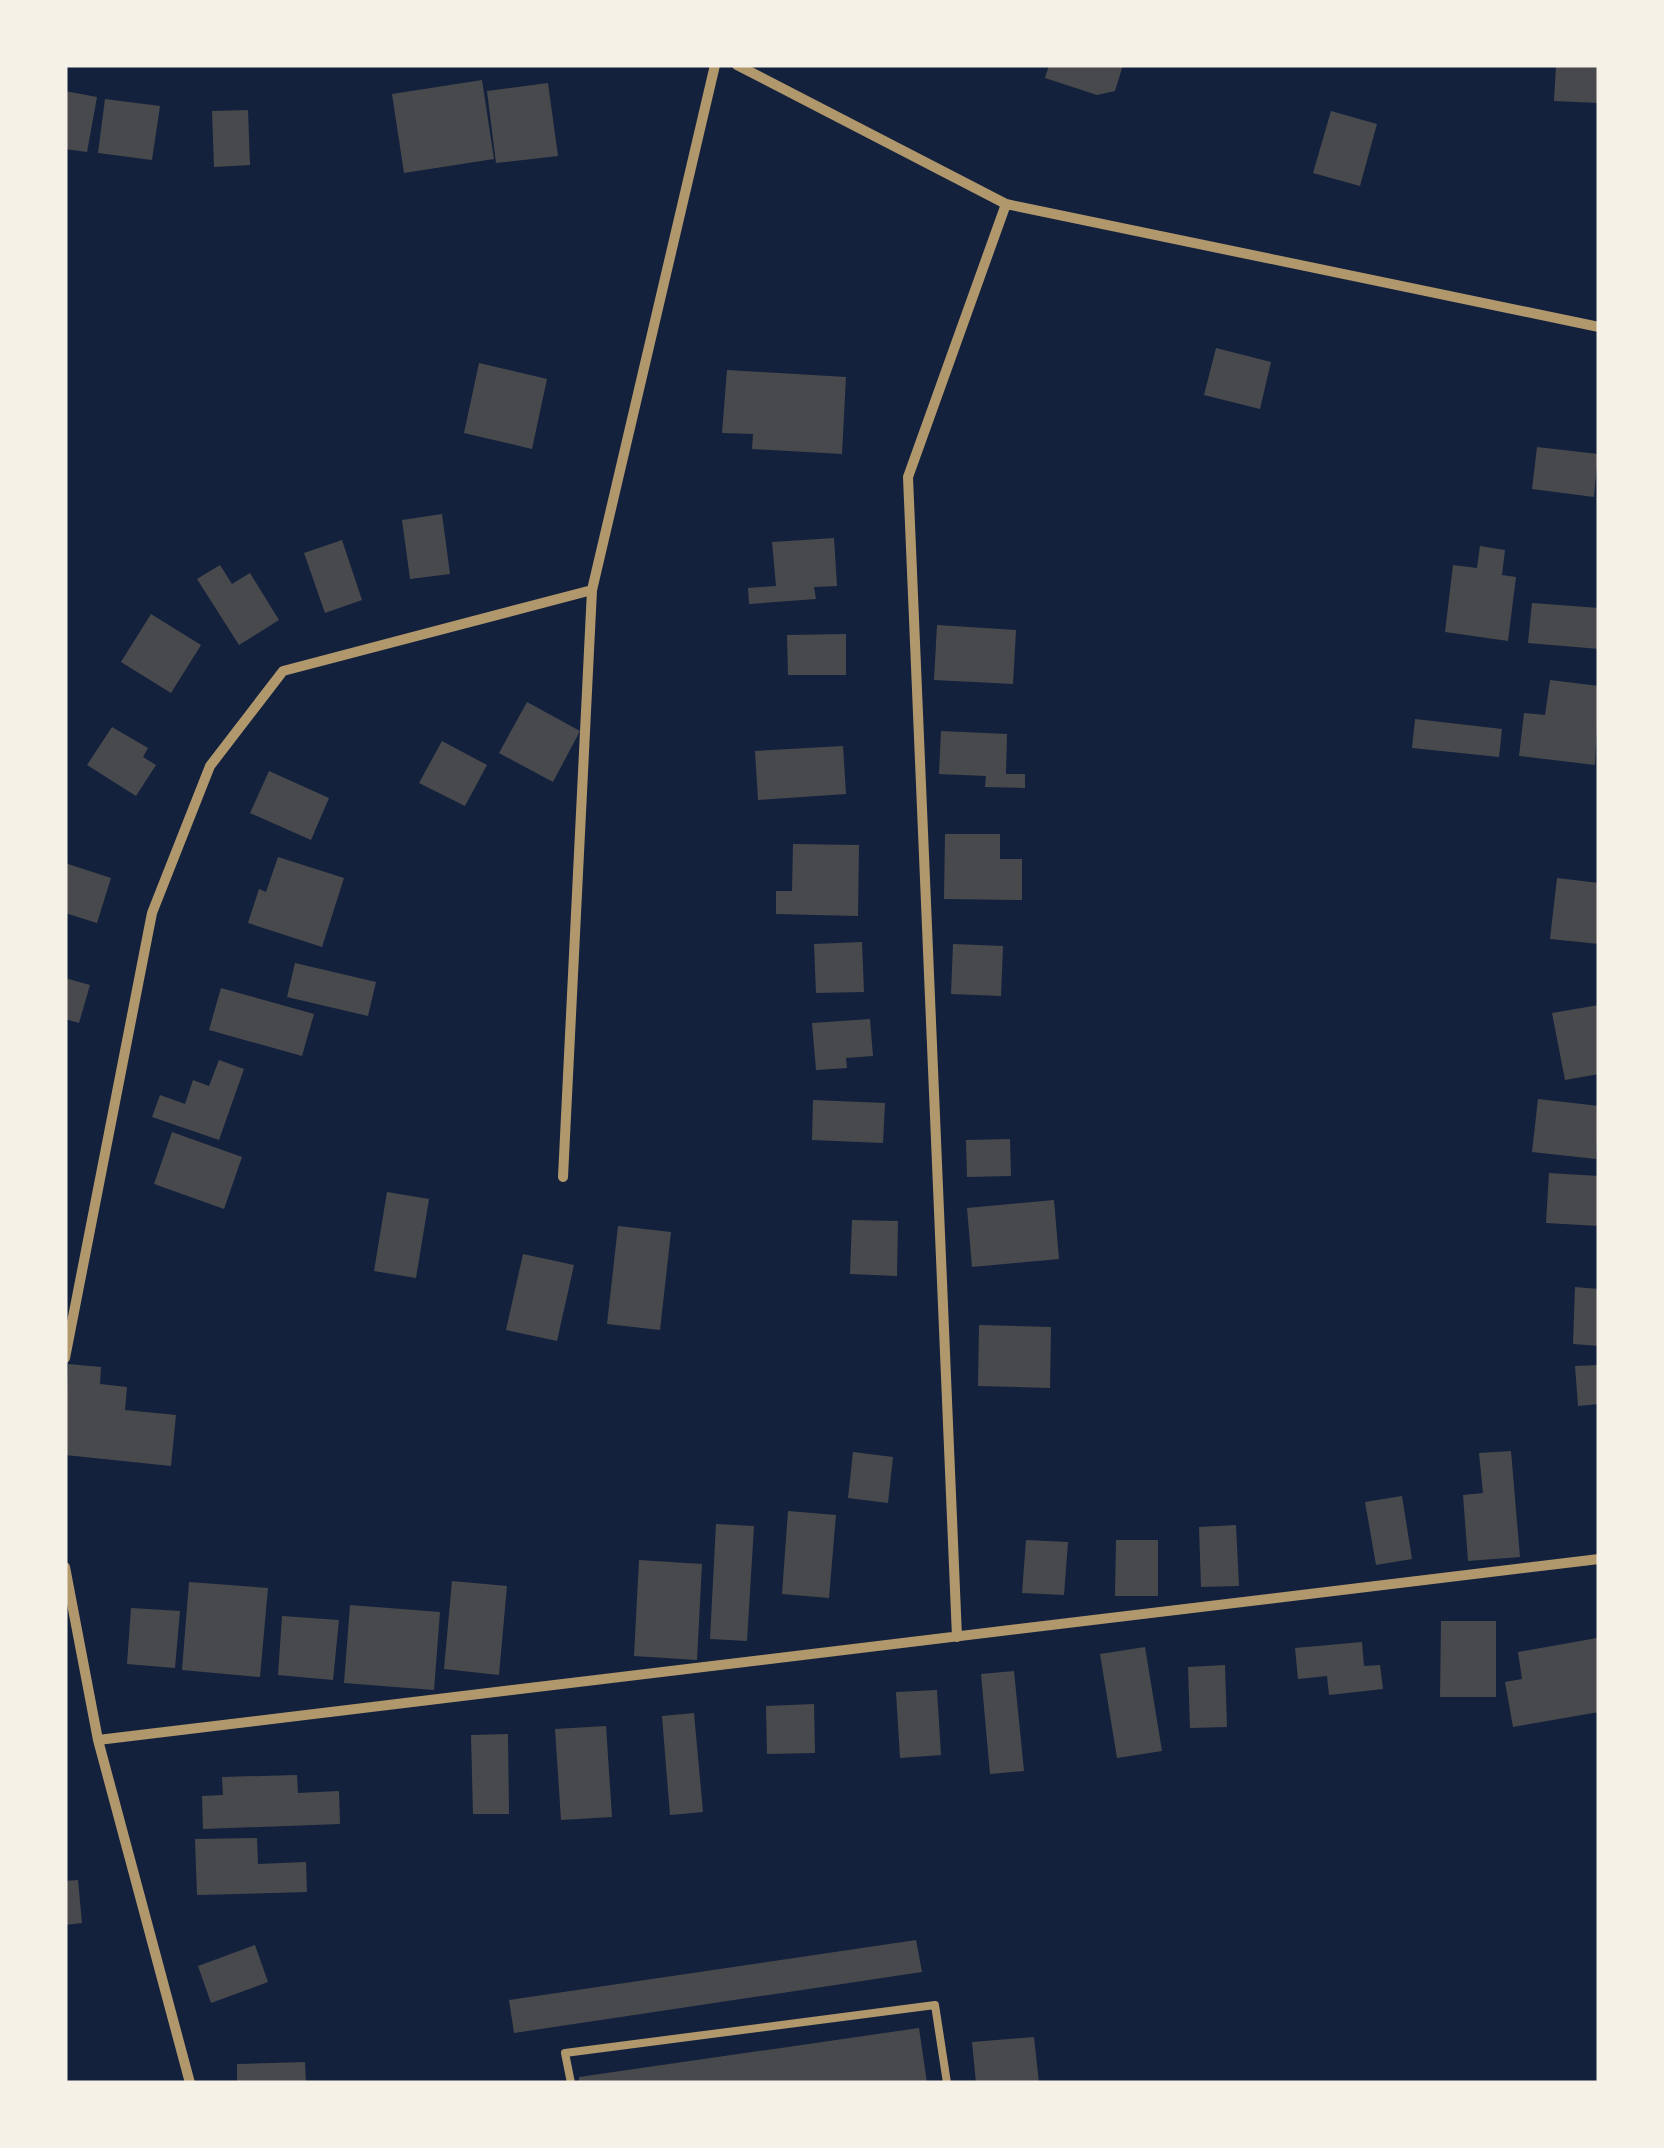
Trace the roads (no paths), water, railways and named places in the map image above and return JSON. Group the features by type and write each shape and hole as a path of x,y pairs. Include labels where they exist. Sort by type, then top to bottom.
{"street":[{"path":"562,1178 592,590 715,65"},
{"path":"738,65 1006,204 1599,326"},
{"path":"956,1637 908,477 1006,204"},
{"path":"65,1358 152,913 210,766 283,670 592,590"},
{"path":"98,1740 1599,1560"},
{"path":"65,1567 98,1740 190,2083"}],"lane":[{"path":"571,2083 565,2053 934,2005 946,2083"}]}
